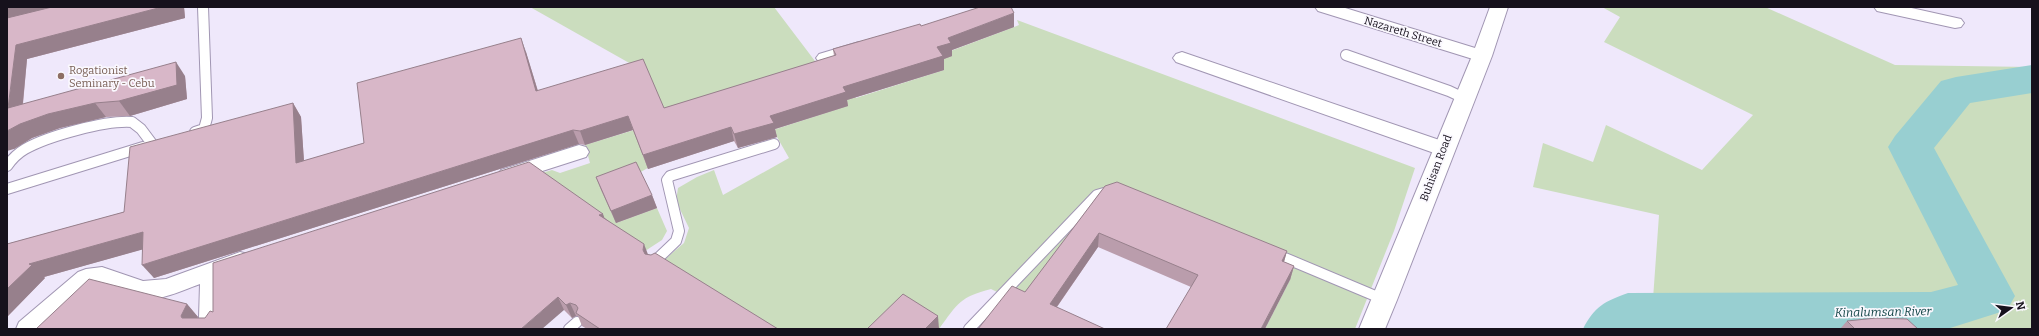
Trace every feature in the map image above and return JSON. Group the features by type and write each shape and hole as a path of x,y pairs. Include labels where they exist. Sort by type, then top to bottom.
{"street":[{"name":"Nazareth Street","path":"1324,7 1482,56"},
{"name":"Buhisan Road","path":"1372,329 1385,300 1464,98 1482,56 1499,7"},
{"path":"1883,7 1955,23"},
{"path":"825,58 878,42"},
{"path":"1182,58 1444,149"},
{"path":"489,181 579,152"},
{"path":"27,329 86,278 102,276 143,290 166,286 256,255"},
{"path":"204,329 210,320 211,270"}],"lane":[{"path":"182,136 204,129 207,118 203,7"},
{"path":"1346,55 1449,91 1464,98"},
{"path":"7,166 13,158 25,148 112,122 131,122 156,143 7,188"},
{"path":"654,262 676,241 679,231 667,180 670,176 774,144"},
{"path":"970,329 1098,195 1116,190 1123,193"},
{"path":"1263,249 1385,300"}],"green space":[{"path":"530,7 774,7 821,69 639,173 616,223 657,208 667,231 662,240 642,253 532,176 552,170 560,173 590,163 585,145 667,120 647,73"},
{"path":"1602,7 1765,7 1895,65 2032,67 2032,329 1900,329 1875,321 1895,313 1652,313 1659,215 1533,187 1543,143 1593,162 1606,125 1702,170 1753,115 1604,42 1620,17"},
{"path":"1017,20 1415,168 1394,231 1355,329 1265,329 1290,280 1110,191 1025,306 991,289 972,295 960,302 939,329 761,329 658,265 684,243 689,228 676,201 678,188 697,177 714,170 723,195 789,158 773,130 847,106 827,72 856,98 944,70 938,61 948,52 1019,25"}],"building":[{"path":"52,7 162,7 16,45 8,108 176,62 177,85 119,101 95,103 48,114 20,124 7,131 7,18"},
{"path":"980,7 1011,7 1014,13 948,38 951,43 937,47 943,56 843,87 846,92 770,116 774,123 734,134 731,127 643,155 628,116 580,131 573,130 142,265 143,232 29,264 32,265 7,289 7,244 124,212 130,147 293,103 296,163 364,143 357,83 521,38 536,91 643,59 664,108 836,55 833,49 920,24 921,26"},
{"path":"529,162 603,214 599,215 644,244 643,250 645,254 651,255 655,253 778,329 600,329 576,313 578,308 576,305 570,303 566,305 558,297 521,329 36,329 89,279 187,304 181,316 182,318 205,318 210,311 213,312 213,263"},
{"path":"636,162 652,195 611,211 596,177"},
{"path":"1117,182 1287,251 1282,261 1294,266 1261,329 1166,329 1198,275 1099,233 1050,304 1105,329 978,329 1012,286 1025,292 1105,186"},
{"path":"903,294 938,316 925,329 867,329"},
{"path":"1876,318 1907,319 1918,329 1855,329 1847,321"}],"waterway":[{"name":"Kinalumsan River","path":"1609,329 1628,314 1931,313 1989,296 1911,147 1956,91 2032,79"}],"place":[{"name":"Rogationist Seminary - Cebu","path":"61,76"}]}
